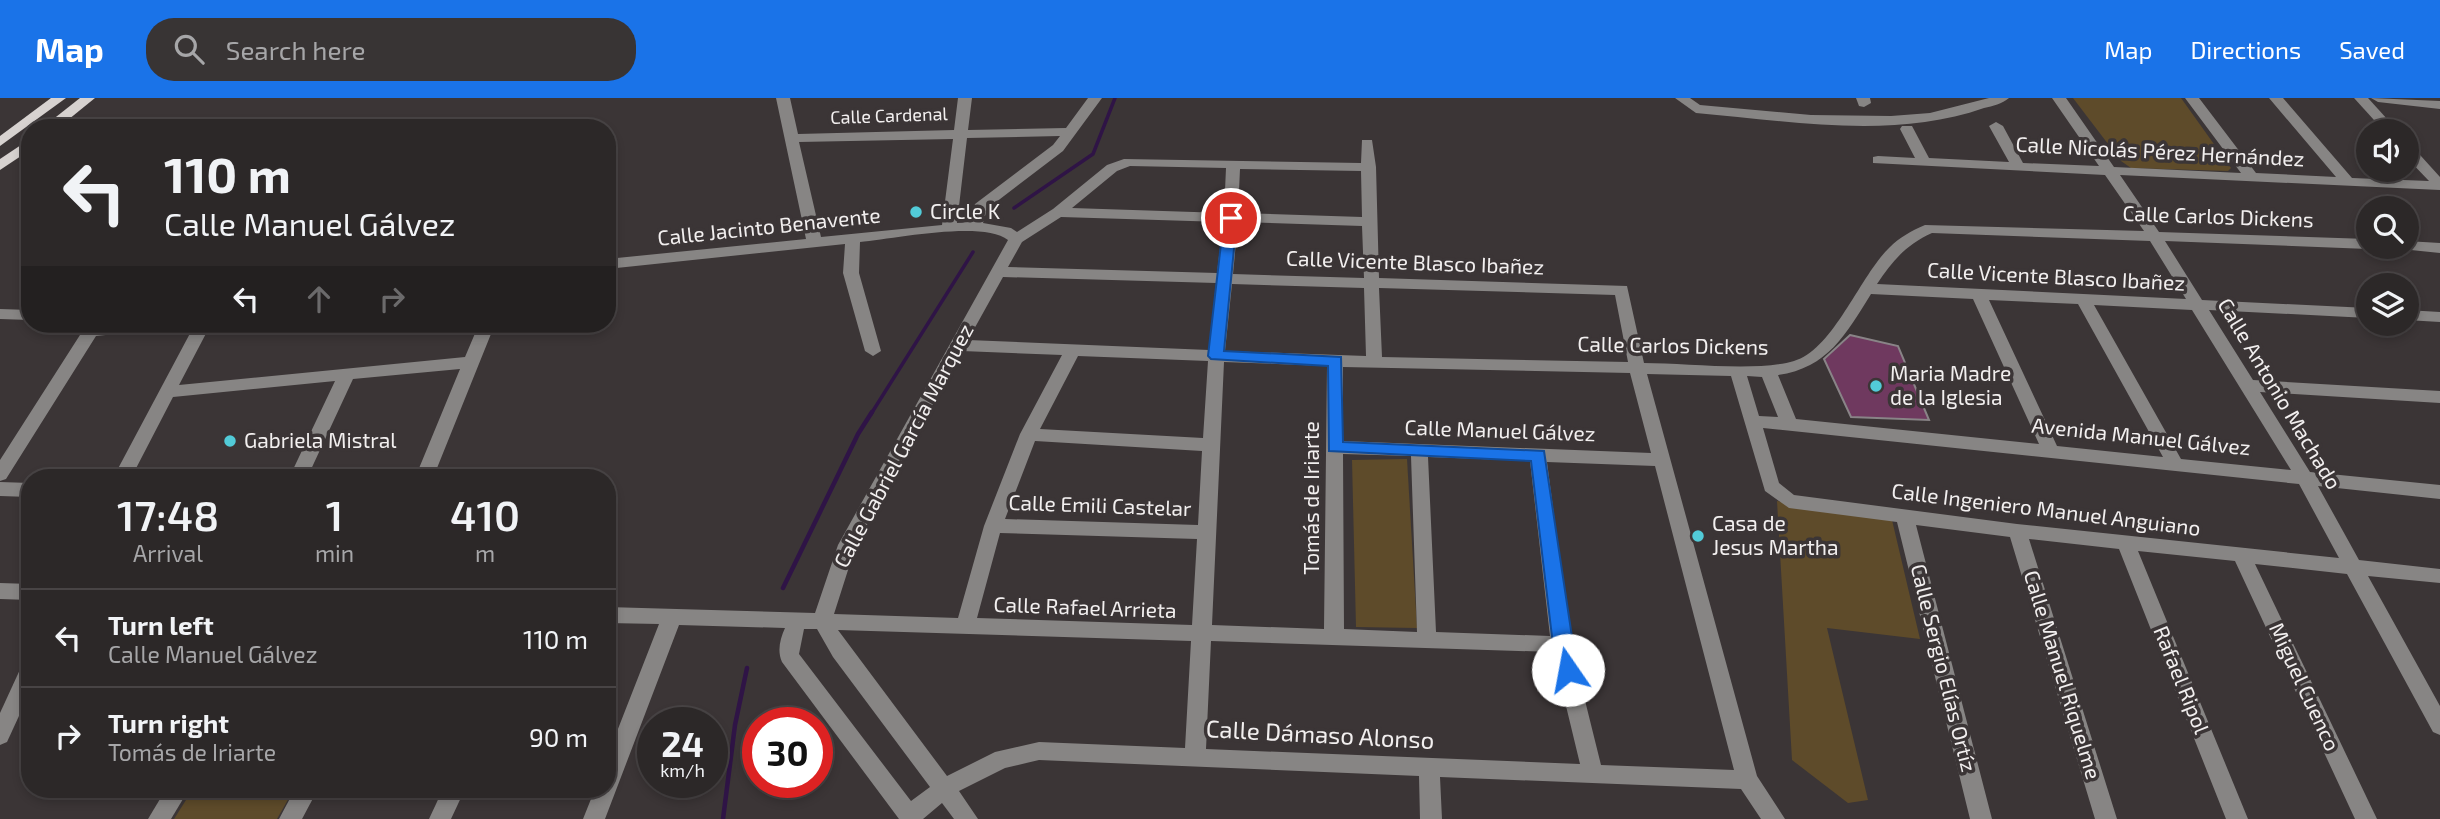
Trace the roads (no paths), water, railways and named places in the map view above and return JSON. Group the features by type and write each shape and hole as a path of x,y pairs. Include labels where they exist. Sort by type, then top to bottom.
{"main road":[{"path":"31,119 59,98"},
{"path":"61,119 88,98"},
{"path":"0,142 21,126"},
{"path":"0,166 21,149"}],"street":[{"path":"783,98 815,244"},
{"path":"949,229 965,98"},
{"path":"975,226 980,207 1058,148 1095,98"},
{"path":"1682,98 1696,109 1884,120 1964,110 2002,98"},
{"name":"Calle Antonio Machado","path":"2059,98 2154,235 2305,478 2355,565 2440,726"},
{"path":"2192,98 2252,177"},
{"path":"2276,98 2347,181"},
{"path":"2361,98 2380,119"},
{"path":"2378,98 2440,104"},
{"path":"1996,126 2018,166"},
{"path":"1907,128 1924,161"},
{"name":"Calle Cardenal","path":"791,138 1072,132"},
{"path":"1367,144 1374,361"},
{"name":"Calle Nicolás Pérez Hernández","path":"1878,160 2440,186"},
{"name":"Calle Gabriel García Marquez","path":"822,620 847,545 1016,239 1058,212 1112,168 1129,162 1233,164"},
{"path":"2419,163 2440,186"},
{"path":"1195,756 1216,356 1231,218 1233,164 1369,167"},
{"path":"1058,212 1369,222"},
{"name":"Calle Jacinto Benavente","path":"616,263 975,226 1006,231 1016,239"},
{"name":"Calle Carlos Dickens","path":"956,345 1072,352 1335,361 1768,371 1802,364 1821,351 1868,289 1896,246 1907,237 1930,228 2356,243"},
{"path":"853,239 851,273 873,351"},
{"path":"2419,247 2440,248"},
{"name":"Calle Vicente Blasco Ibañez","path":"998,272 1622,290 1637,367"},
{"name":"Calle Vicente Blasco Ibañez","path":"1868,289 2356,312"},
{"path":"1979,295 2051,451"},
{"path":"2084,300 2175,463"},
{"path":"0,314 21,315"},
{"path":"2419,316 2440,317"},
{"path":"0,474 89,333"},
{"path":"127,469 198,333"},
{"path":"428,469 483,333"},
{"path":"965,627 993,526 1029,434 1072,352"},
{"name":"Tomás de Iriarte","path":"1334,636 1335,361"},
{"path":"167,392 472,362"},
{"path":"1637,367 1746,780 1774,819"},
{"path":"1768,371 1789,424"},
{"name":"Calle Ingeniero Manuel Anguiano","path":"1738,372 1771,486 1780,496 1795,502 2017,531 2440,576"},
{"path":"302,469 346,374"},
{"path":"2249,386 2440,397"},
{"name":"Avenida Manuel Gálvez","path":"1753,421 2440,492"},
{"path":"1029,434 1211,445"},
{"name":"Calle Manuel Gálvez","path":"1335,447 1662,460"},
{"path":"1419,450 1427,640"},
{"path":"1538,456 1562,645 1592,771"},
{"path":"0,489 21,490"},
{"name":"Calle Sergio Elías Ortíz","path":"1905,516 1981,819"},
{"name":"Calle Emili Castelar","path":"993,526 1207,533"},
{"name":"Calle Manuel Riquelme","path":"2017,531 2106,819"},
{"name":"Rafael Ripol","path":"2125,542 2237,819"},
{"name":"Miguel Cuenco","path":"2242,556 2366,819"},
{"path":"0,591 21,592"},
{"name":"Calle Rafael Arrieta","path":"616,615 1562,645"},
{"path":"616,761 672,617"},
{"path":"798,620 790,639 789,656 911,817"},
{"path":"822,620 840,651 967,819"},
{"path":"0,736 20,713"},
{"name":"Calle Dámaso Alonso","path":"911,817 943,789 990,762 1018,753 1039,751 1592,771 1746,780"},
{"path":"1429,766 1431,819"},
{"path":"159,819 172,798"},
{"path":"290,819 302,798"},
{"path":"440,819 450,798"},
{"path":"594,819 602,798"}],"waterway":[{"path":"1014,208 1093,154 1115,98"},
{"path":"871,414 973,252"},
{"path":"783,588 858,434 872,412"},
{"path":"723,819 735,725 747,668"}],"place":[{"name":"Circle K","path":"916,212"},
{"name":"Maria Madre de la Iglesia","path":"1876,386"},
{"name":"Gabriela Mistral","path":"230,441"},
{"name":"Casa de Jesus Martha","path":"1698,536"}]}
